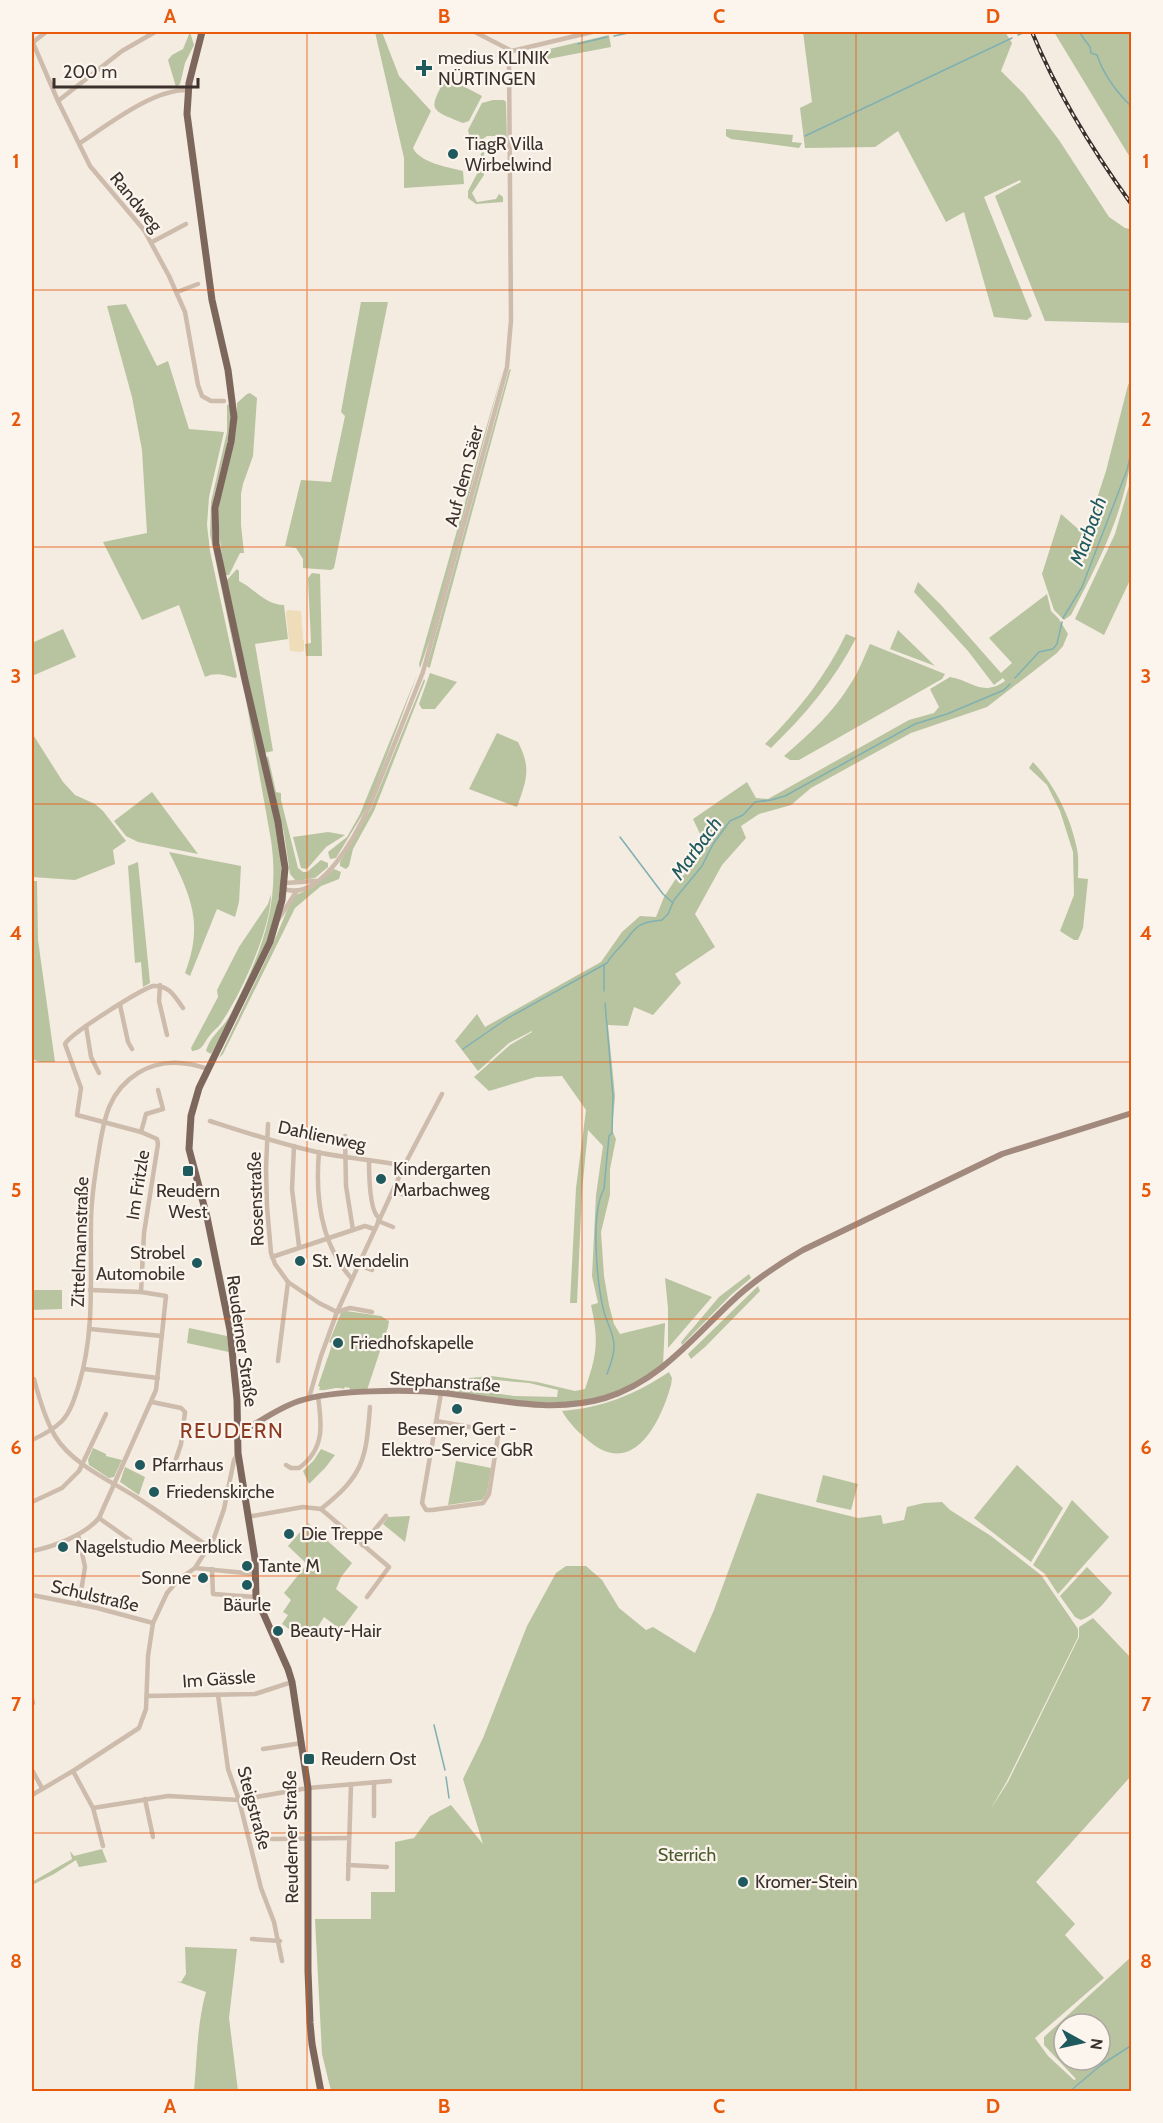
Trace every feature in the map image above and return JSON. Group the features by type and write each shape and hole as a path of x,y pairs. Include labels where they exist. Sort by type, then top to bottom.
{"main road":[{"name":"Reuderner Straße","path":"202,32 188,90 187,114 212,300 228,370 234,417 231,442 215,508 216,544 282,842 284,886 278,920 270,942 208,1069 193,1105 189,1127 189,1149 207,1217 230,1330 237,1400 238,1453 256,1574 256,1597 288,1669 302,1743 308,1788 310,2023 321,2091"}],"street":[{"path":"32,43 46,32"},
{"path":"58,101 122,51 155,32"},
{"path":"475,32 512,51 592,32"},
{"path":"488,38 491,32"},
{"name":"Randweg","path":"32,43 90,166 152,242 177,292 190,332 200,391 206,400 224,401"},
{"name":"Auf dem Säer","path":"278,920 297,892 312,886 334,865 362,824 387,766 423,672 504,381 511,320 508,58 512,51"},
{"path":"80,143 133,108 176,91 188,90"},
{"path":"152,242 186,224"},
{"path":"177,292 198,284"},
{"path":"284,886 319,880"},
{"path":"284,886 297,892"},
{"path":"160,985 159,1001 167,1035"},
{"path":"99,1073 91,1057 86,1026 148,987 160,985 170,990 183,1008"},
{"path":"120,1005 128,1042 132,1049"},
{"name":"Im Fritzle","path":"86,1026 66,1041 65,1048 81,1088 77,1115 141,1132 154,1137 158,1144 144,1233 141,1292"},
{"name":"Zittelmannstraße","path":"32,1440 52,1430 67,1415 84,1369 90,1329 91,1205 103,1122 110,1100 133,1076 145,1069 177,1062 208,1069"},
{"path":"141,1132 146,1114 163,1109 158,1090"},
{"path":"309,1398 336,1312 405,1164 442,1094"},
{"name":"Stephanstraße","path":"237,1432 243,1431 282,1408 318,1396 386,1392 441,1393 534,1405 568,1405 591,1401 633,1386 651,1376 677,1357 729,1304 760,1278 803,1250 1002,1154 1131,1113"},
{"name":"Dahlienweg","path":"210,1121 319,1152 405,1164 430,1172"},
{"name":"Rosenstraße","path":"268,1124 267,1215 272,1257 288,1282 299,1291 336,1312"},
{"path":"345,1136 348,1207 353,1230"},
{"path":"294,1146 292,1189 299,1246"},
{"path":"319,1152 318,1187 326,1238 340,1264 352,1279"},
{"path":"369,1160 371,1197 375,1214 379,1220 393,1227"},
{"path":"393,1190 406,1196"},
{"path":"272,1257 299,1246 353,1230 368,1226 374,1229"},
{"path":"358,1265 372,1270"},
{"path":"278,1361 288,1282"},
{"path":"32,1551 78,1535 99,1518 152,1402 158,1378 166,1296 141,1292 90,1290"},
{"path":"336,1312 346,1308 372,1312"},
{"path":"90,1329 162,1336"},
{"path":"84,1369 158,1378"},
{"path":"34,1379 39,1399 52,1430 63,1446 84,1464 209,1547"},
{"path":"436,1421 492,1431 498,1436 489,1494 483,1503 426,1510 422,1503 436,1421 441,1393"},
{"path":"286,1465 299,1468 311,1458 319,1445 322,1430 318,1396"},
{"path":"152,1402 181,1408 185,1412 181,1444 173,1468"},
{"path":"321,1509 350,1483 361,1464 367,1448 370,1407"},
{"path":"32,1502 70,1482 84,1464 106,1414"},
{"path":"32,1795 139,1728 144,1720 148,1656 153,1623 158,1609 173,1586 195,1568 209,1547 222,1520 234,1460 238,1453"},
{"path":"229,1483 241,1481"},
{"path":"247,1516 303,1508 321,1509 389,1567 367,1597"},
{"path":"362,1545 386,1516"},
{"path":"99,1518 130,1539"},
{"path":"78,1535 85,1567 79,1604"},
{"path":"195,1568 256,1574"},
{"path":"212,1569 213,1594 256,1597"},
{"name":"Schulstraße","path":"32,1595 79,1604 153,1623"},
{"name":"Im Gässle","path":"147,1696 255,1694 292,1682"},
{"name":"Steigstraße","path":"218,1695 228,1769 239,1800 261,1888 280,1941 282,1961"},
{"path":"263,1749 302,1743"},
{"path":"32,1770 42,1788"},
{"path":"73,1771 93,1808 103,1846"},
{"path":"93,1808 168,1796 239,1800 308,1788 390,1781"},
{"path":"374,1782 374,1816"},
{"path":"348,1879 351,1784"},
{"path":"144,1799 153,1837"},
{"path":"272,1839 350,1838"},
{"path":"348,1865 387,1867"},
{"path":"252,1940 280,1941"}],"green space":[{"path":"190,32 194,45 185,63 180,84 176,87 168,60 183,49"},
{"path":"375,32 382,32 399,76 431,111 413,148 428,161 463,171 464,184 404,188 404,158"},
{"path":"803,32 1005,32 1012,43 1001,71 1024,94 1059,140 1109,217 1125,228 1131,229 1131,323 1045,321 995,196 1021,182 1020,180 984,197 1032,316 1027,320 994,317 964,212 946,222 898,131 875,147 805,148 800,108 812,102"},
{"path":"1054,32 1131,32 1131,159"},
{"path":"609,35 611,47 522,64 524,55"},
{"path":"446,77 482,96 469,121 463,123 443,115 435,107 437,96"},
{"path":"493,100 506,102 507,140 498,140 498,136 487,136 483,139 483,144 470,140 468,130 482,103"},
{"path":"726,129 793,135 792,142 802,143 799,148 731,139 726,136"},
{"path":"484,152 484,175 472,193 477,202 496,199 499,194 503,197 503,202 476,204 468,198 468,191 478,172 481,153"},
{"path":"361,302 388,302 334,568 331,570 303,568 303,559 296,548 285,546 301,480 331,482 345,416 341,412"},
{"path":"126,304 157,366 168,361 189,429 224,432 209,497 207,525 210,551 237,677 235,678 216,674 205,677 179,605 142,620 103,542 147,533 142,450 132,397 107,306"},
{"path":"503,369 433,630 420,668 419,664"},
{"path":"511,369 430,667 429,668 427,666"},
{"path":"1131,380 1132,449 1122,500 1108,540 1090,578 1071,615 1064,620 1054,610 1042,574 1061,514 1085,535 1106,471"},
{"path":"250,393 257,398 253,456 241,494 244,553 240,553 229,575 225,575 219,533 219,502 234,437 237,403"},
{"path":"230,404 232,409 227,445 214,496 212,532 240,678 210,534 211,502 227,432 227,405"},
{"path":"1131,479 1131,578 1104,635 1075,619 1115,534"},
{"path":"237,569 239,581 266,600 284,605 288,639 255,644 273,751 264,753 226,581"},
{"path":"312,573 320,574 322,656 306,656 305,644 311,643 308,578"},
{"path":"918,582 1001,673 1012,663 989,638 1047,594 1051,611 1068,634 1057,653 987,707 911,733 811,788 791,805 759,814 741,826 746,838 722,865 695,914 715,947 675,974 681,983 653,1015 634,1007 628,1026 608,1025 615,1096 612,1130 616,1139 610,1169 610,1195 601,1232 604,1276 614,1324 620,1334 665,1323 663,1365 627,1387 604,1396 580,1401 532,1402 435,1389 435,1380 457,1384 469,1378 491,1376 537,1382 575,1391 585,1389 596,1348 591,1305 598,1303 592,1276 596,1195 603,1146 588,1130 582,1191 577,1303 570,1303 576,1188 586,1110 562,1076 536,1077 489,1091 474,1077 510,1045 532,1031 509,1043 478,1071 455,1041 477,1014 485,1027 601,962 622,932 640,916 656,917 664,897 702,838 693,819 747,782 756,798 768,799 909,720 934,713 939,707 930,689 950,677 984,688 997,686 1005,681 1003,678 994,685 968,651 914,592","holes":["484,1379 529,1383 558,1390 557,1397 514,1396 469,1389 469,1381"]},
{"path":"63,629 76,657 32,676 32,643"},
{"path":"898,630 935,666 890,649"},
{"path":"846,634 856,638 828,683 796,723 771,748 765,744 810,692 830,664"},
{"path":"870,644 945,674 942,679 799,760 790,760 784,756 837,704 859,669"},
{"path":"430,673 457,682 435,709 422,709 419,704"},
{"path":"417,675 369,804 336,858 330,859 328,852 347,837 360,814"},
{"path":"424,679 374,811 353,849 349,866 346,869 340,866 340,862 371,809"},
{"path":"243,683 277,830 281,867 280,892 275,917 258,965 211,1054 206,1051 208,1046 229,1017 258,953 265,932 273,888 271,840"},
{"path":"32,733 63,782 75,795 95,804 103,811 126,841 113,850 115,864 75,880 32,877"},
{"path":"497,733 518,742 525,760 525,782 517,807 469,789"},
{"path":"268,756 276,792 281,793 298,868 307,872 321,860 328,863 328,867 315,878 296,881 290,874 284,833 266,759"},
{"path":"1033,762 1055,791 1066,814 1077,849 1078,878 1088,879 1083,928 1078,940 1060,931 1074,895 1073,852 1060,811 1047,785 1029,768"},
{"path":"152,792 198,854 138,842 126,836 114,821"},
{"path":"328,832 345,835 326,847 307,869 301,868 293,837"},
{"path":"169,852 241,866 239,902 235,917 217,909 190,976 185,973 194,940 192,911 189,897"},
{"path":"138,862 150,983 143,987 141,962 135,963 128,866"},
{"path":"334,869 341,872 339,879 321,886 295,908 219,1058 288,908 296,895 313,887"},
{"path":"32,881 37,881 38,940 55,1062 40,1062 32,1059"},
{"path":"271,894 270,908 261,941 239,993 220,1024 201,1048 192,1051 191,1048 218,997 217,990 239,947 268,904"},
{"path":"749,1274 751,1278 682,1345 681,1342 719,1297"},
{"path":"665,1278 712,1297 668,1348 668,1308"},
{"path":"758,1286 760,1291 691,1359 688,1354"},
{"path":"32,1290 62,1290 62,1309 32,1310"},
{"path":"346,1311 381,1316 389,1321 367,1390 349,1391 350,1388 345,1387 344,1389 319,1390 318,1386 331,1348 332,1343 329,1342 341,1313"},
{"path":"189,1328 227,1336 229,1352 187,1343"},
{"path":"669,1372 672,1378 671,1385 660,1414 653,1428 632,1449 620,1453 606,1451 582,1435 562,1411 591,1407 618,1399"},
{"path":"93,1448 106,1456 122,1460 114,1477 109,1478 89,1465 88,1460"},
{"path":"321,1449 335,1455 309,1484 303,1471"},
{"path":"456,1461 491,1468 487,1493 482,1500 448,1505"},
{"path":"1017,1465 1063,1508 1031,1562 974,1518"},
{"path":"125,1467 145,1477 139,1495 120,1482"},
{"path":"823,1475 858,1484 851,1510 816,1502"},
{"name":"Sterrich","path":"757,1493 858,1518 881,1515 883,1524 904,1520 907,1507 942,1502 1041,1575 1078,1629 1078,1637 1007,1781 990,1810 1008,1782 1079,1637 1079,1627 1093,1618 1131,1658 1131,1776 1036,1882 1075,1924 1065,1935 1104,1978 1065,2012 1052,2012 1052,2023 1035,2038 1052,2060 1052,2072 1065,2072 1074,2080 1076,2079 1069,2072 1112,2072 1112,2012 1071,2012 1131,1957 1131,2091 331,2091 322,2054 315,1919 371,1919 371,1892 395,1892 395,1842 414,1838 430,1816 451,1805 483,1844 463,1779 483,1738 527,1626 556,1573 566,1566 586,1566 602,1580 619,1608 646,1630 653,1627 695,1653 714,1610"},
{"path":"1072,1500 1109,1537 1058,1594 1045,1574 1033,1565"},
{"path":"410,1516 405,1542 383,1524 388,1517"},
{"path":"308,1523 352,1563 341,1577 336,1589 358,1607 341,1630 324,1617 314,1633 308,1630 303,1639 282,1624 288,1615 283,1612 291,1600 284,1593 307,1564 288,1546"},
{"path":"1087,1567 1112,1593 1094,1612 1081,1620 1075,1617 1060,1596"},
{"path":"102,1849 107,1862 79,1867 76,1860 32,1885 32,1882 72,1859 70,1851 74,1856"},
{"path":"185,1947 237,1949 229,2018 238,2091 194,2091 199,2029 206,1992 176,1981 181,1982 186,1974"},
{"name":"Sterrich","path":"1052,2030 1052,2054 1044,2045 1044,2037"}],"sand":[{"path":"288,610 301,611 302,639 304,640 302,652 290,651 286,612"}],"waterway":[{"path":"614,36 633,32"},
{"path":"1018,35 1025,32"},
{"path":"1079,32 1090,47 1091,53 1097,55 1103,69 1121,96 1132,107"},
{"path":"578,44 607,37"},
{"path":"805,136 1012,38"},
{"name":"Marbach","path":"1063,618 1082,587 1127,470 1132,449"},
{"name":"Marbach","path":"1015,678 1039,652 1053,649 1057,644 1062,622"},
{"name":"Marbach","path":"463,1049 508,1018 607,963 640,925 662,920 668,914 674,900 702,866 713,844 730,821 743,815 755,802 785,796 915,724 947,714 1004,690 1010,684"},
{"path":"620,837 663,894 672,902"},
{"path":"604,965 604,991"},
{"path":"605,1003 613,1096 612,1133 609,1136 604,1189 597,1215 596,1249 601,1300 614,1343 613,1357 607,1374"},
{"path":"434,1725 445,1770"},
{"path":"446,1777 449,1798"},
{"path":"1069,2092 1101,2065 1132,2045"}],"railway":[{"path":"1032,32 1077,121 1103,164 1132,205"}],"place":[{"name":"medius KLINIK NÜRTINGEN","path":"424,68"},
{"name":"TiagR Villa Wirbelwind","path":"453,154"},
{"name":"Reudern West","path":"188,1171"},
{"name":"Kindergarten Marbachweg","path":"381,1179"},
{"name":"St. Wendelin","path":"300,1261"},
{"name":"Strobel Automobile","path":"197,1263"},
{"name":"Friedhofskapelle","path":"338,1343"},
{"name":"Besemer, Gert - Elektro-Service GbR","path":"457,1409"},
{"name":"Pfarrhaus","path":"140,1465"},
{"name":"Friedenskirche","path":"154,1492"},
{"name":"Die Treppe","path":"289,1534"},
{"name":"Nagelstudio Meerblick","path":"63,1547"},
{"name":"Tante M","path":"247,1566"},
{"name":"Sonne","path":"203,1578"},
{"name":"Bäurle","path":"247,1585"},
{"name":"Beauty-Hair","path":"278,1631"},
{"name":"Reudern Ost","path":"309,1759"},
{"name":"Kromer-Stein","path":"743,1882"}],"district":[{"name":"REUDERN","path":"232,1431"}]}
